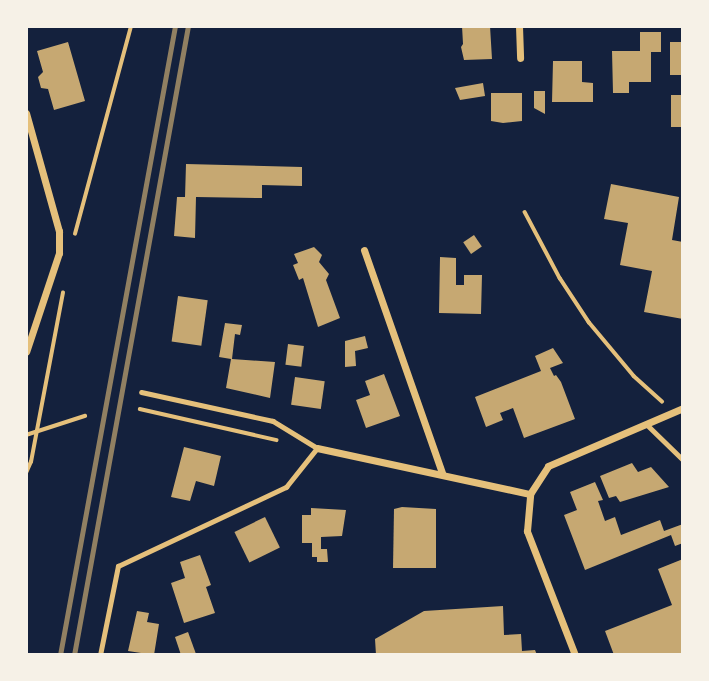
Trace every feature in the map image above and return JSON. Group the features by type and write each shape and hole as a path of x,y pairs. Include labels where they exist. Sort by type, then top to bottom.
{"street":[{"path":"519,26 520,58"},
{"path":"26,113 59,231 60,253 26,352"},
{"path":"363,250 442,472"},
{"path":"575,655 527,531 530,494 548,467 683,408"},
{"path":"317,448 442,472 530,494"}],"lane":[{"path":"100,655 118,566 286,486 317,448 273,421 141,392"},
{"path":"646,424 683,460"}],"path":[{"path":"73,242 81,202 131,26"},
{"path":"525,212 560,278 589,322 634,376 674,412"},
{"path":"26,473 31,462 65,281"},
{"path":"140,409 280,441"},
{"path":"26,435 85,416"}],"building":[{"path":"462,26 490,26 492,59 464,60 461,47"},
{"path":"640,32 661,32 661,52 651,52 651,82 629,82 629,93 613,93 612,51 640,51"},
{"path":"68,42 85,101 54,110 48,89 41,88 38,77 43,72 37,51"},
{"path":"670,42 683,42 683,75 670,75"},
{"path":"553,61 582,61 582,82 593,83 593,102 552,102"},
{"path":"483,83 485,96 460,100 455,88"},
{"path":"534,91 545,91 545,114 534,108"},
{"path":"491,93 522,93 522,121 491,121"},
{"path":"671,95 683,95 683,127 671,127"},
{"path":"186,164 302,167 302,186 262,185 262,198 196,197 195,238 174,236 177,197 185,197"},
{"path":"611,184 679,197 672,240 683,242 683,319 644,312 652,271 620,265 628,223 604,219"},
{"path":"474,235 482,247 471,254 463,242"},
{"path":"314,247 322,255 319,262 329,274 326,280 340,318 318,327 303,278 299,280 293,265 298,263 294,254"},
{"path":"440,257 456,258 456,285 464,285 464,275 482,275 481,314 439,313"},
{"path":"178,296 208,300 201,346 172,342"},
{"path":"225,323 242,325 240,335 235,334 232,359 275,362 270,398 226,388 231,359 219,357"},
{"path":"365,336 368,348 355,351 356,366 345,367 345,341"},
{"path":"288,344 304,346 301,367 285,365"},
{"path":"553,348 563,363 550,368 561,382 575,419 524,438 513,408 500,413 503,420 486,427 475,397 541,371 535,356"},
{"path":"384,374 400,416 366,428 356,400 370,395 365,381"},
{"path":"295,377 325,381 321,409 291,405"},
{"path":"184,447 221,456 214,486 196,481 190,501 171,497"},
{"path":"632,463 638,472 651,467 669,487 620,502 616,496 609,498 600,476"},
{"path":"595,482 603,500 598,501 605,521 615,517 621,535 660,520 664,531 683,524 683,543 675,546 671,535 585,570 564,515 577,510 570,492"},
{"path":"311,508 346,510 342,536 321,537 321,549 327,549 328,562 317,562 317,557 312,557 312,543 302,543 302,515 311,515"},
{"path":"394,509 436,509 436,568 393,568"},
{"path":"265,517 280,548 249,562 234,532"},
{"path":"200,555 211,585 206,587 215,613 184,623 171,583 185,578 180,562"},
{"path":"683,559 683,655 614,655 605,631 672,605 658,569"},
{"path":"503,606 504,635 521,634 522,651 535,650 537,655 376,655 375,639 424,611"},
{"path":"137,611 149,613 147,622 159,624 154,655 128,651"},
{"path":"188,632 196,654 181,655 175,637"}],"railway":[{"path":"60,655 175,26"},
{"path":"74,655 188,26"}]}
